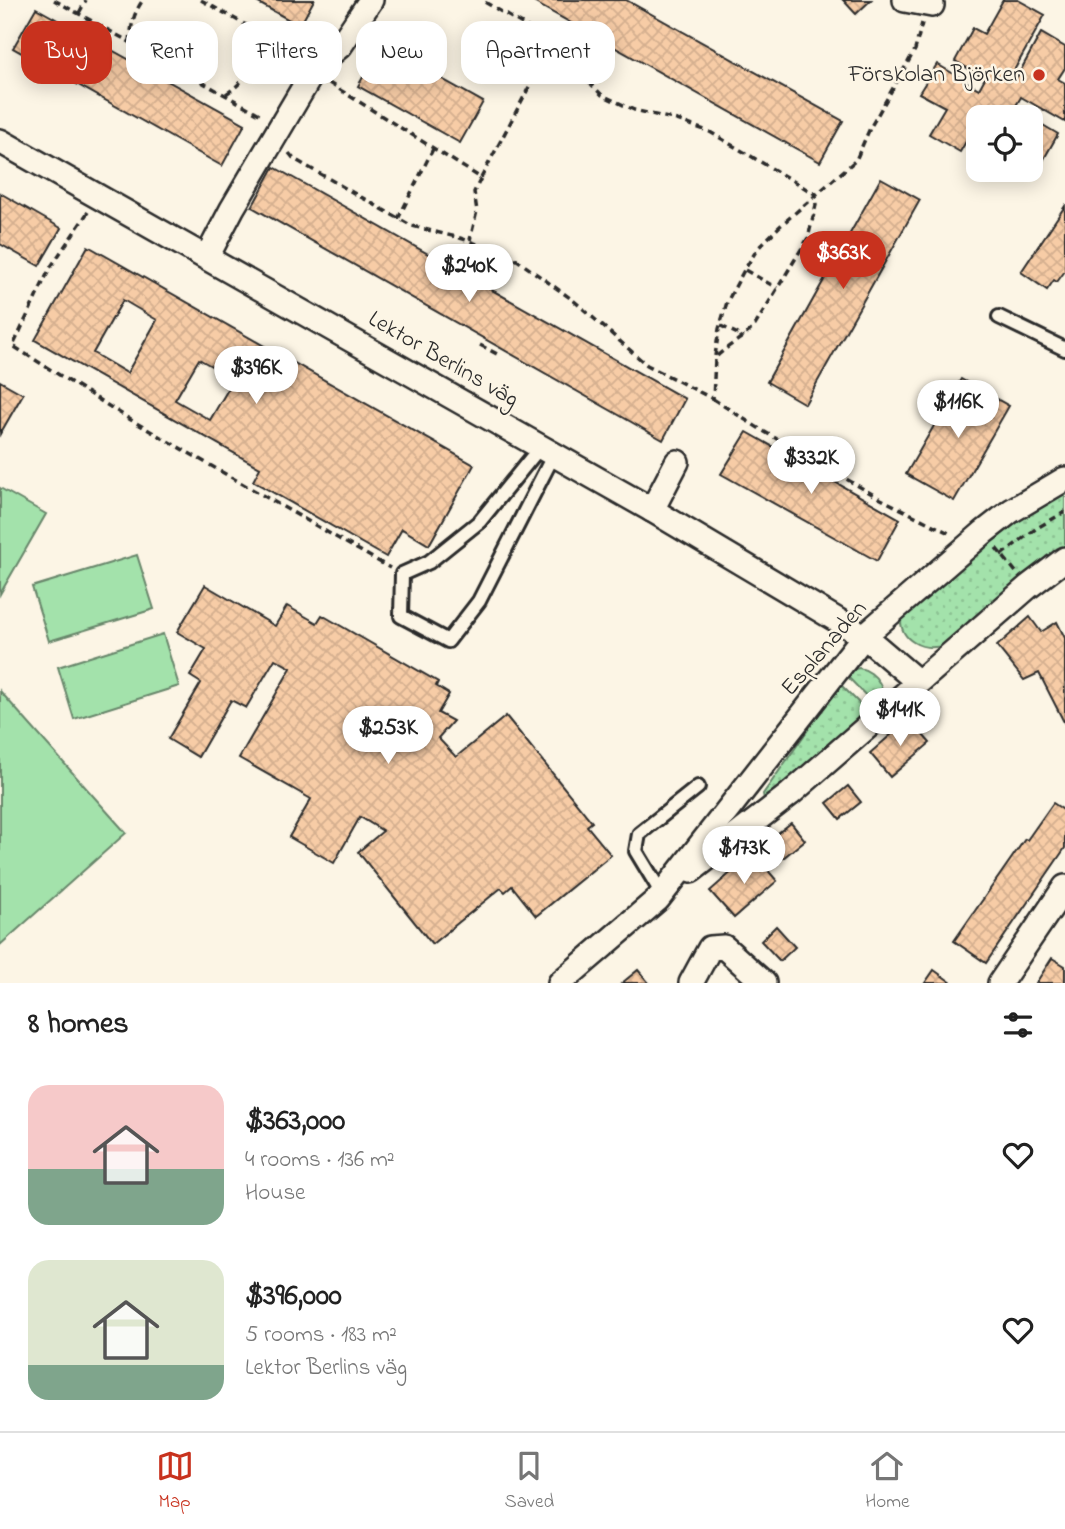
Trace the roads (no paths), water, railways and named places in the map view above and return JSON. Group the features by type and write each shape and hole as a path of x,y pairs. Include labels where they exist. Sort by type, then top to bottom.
{"street":[{"path":"207,257 232,209 315,68 340,46 371,0"},
{"name":"Lektor Berlins väg","path":"0,141 652,510 864,636 918,682"},
{"path":"652,510 677,462"},
{"name":"Esplanaden","path":"660,896 864,636 1011,511 1065,479"},
{"path":"560,983 660,896 790,794 1028,587 1063,564"},
{"path":"1000,983 1065,887"},
{"path":"691,983 710,948 724,947 764,983"}],"lane":[{"path":"999,317 1065,349"},
{"path":"547,450 479,601 448,641 401,616 402,574 429,562 480,521 547,450"},
{"path":"660,896 636,851 639,834 698,788"}],"place":[{"name":"Förskolan Björken","path":"1039,75"}]}
